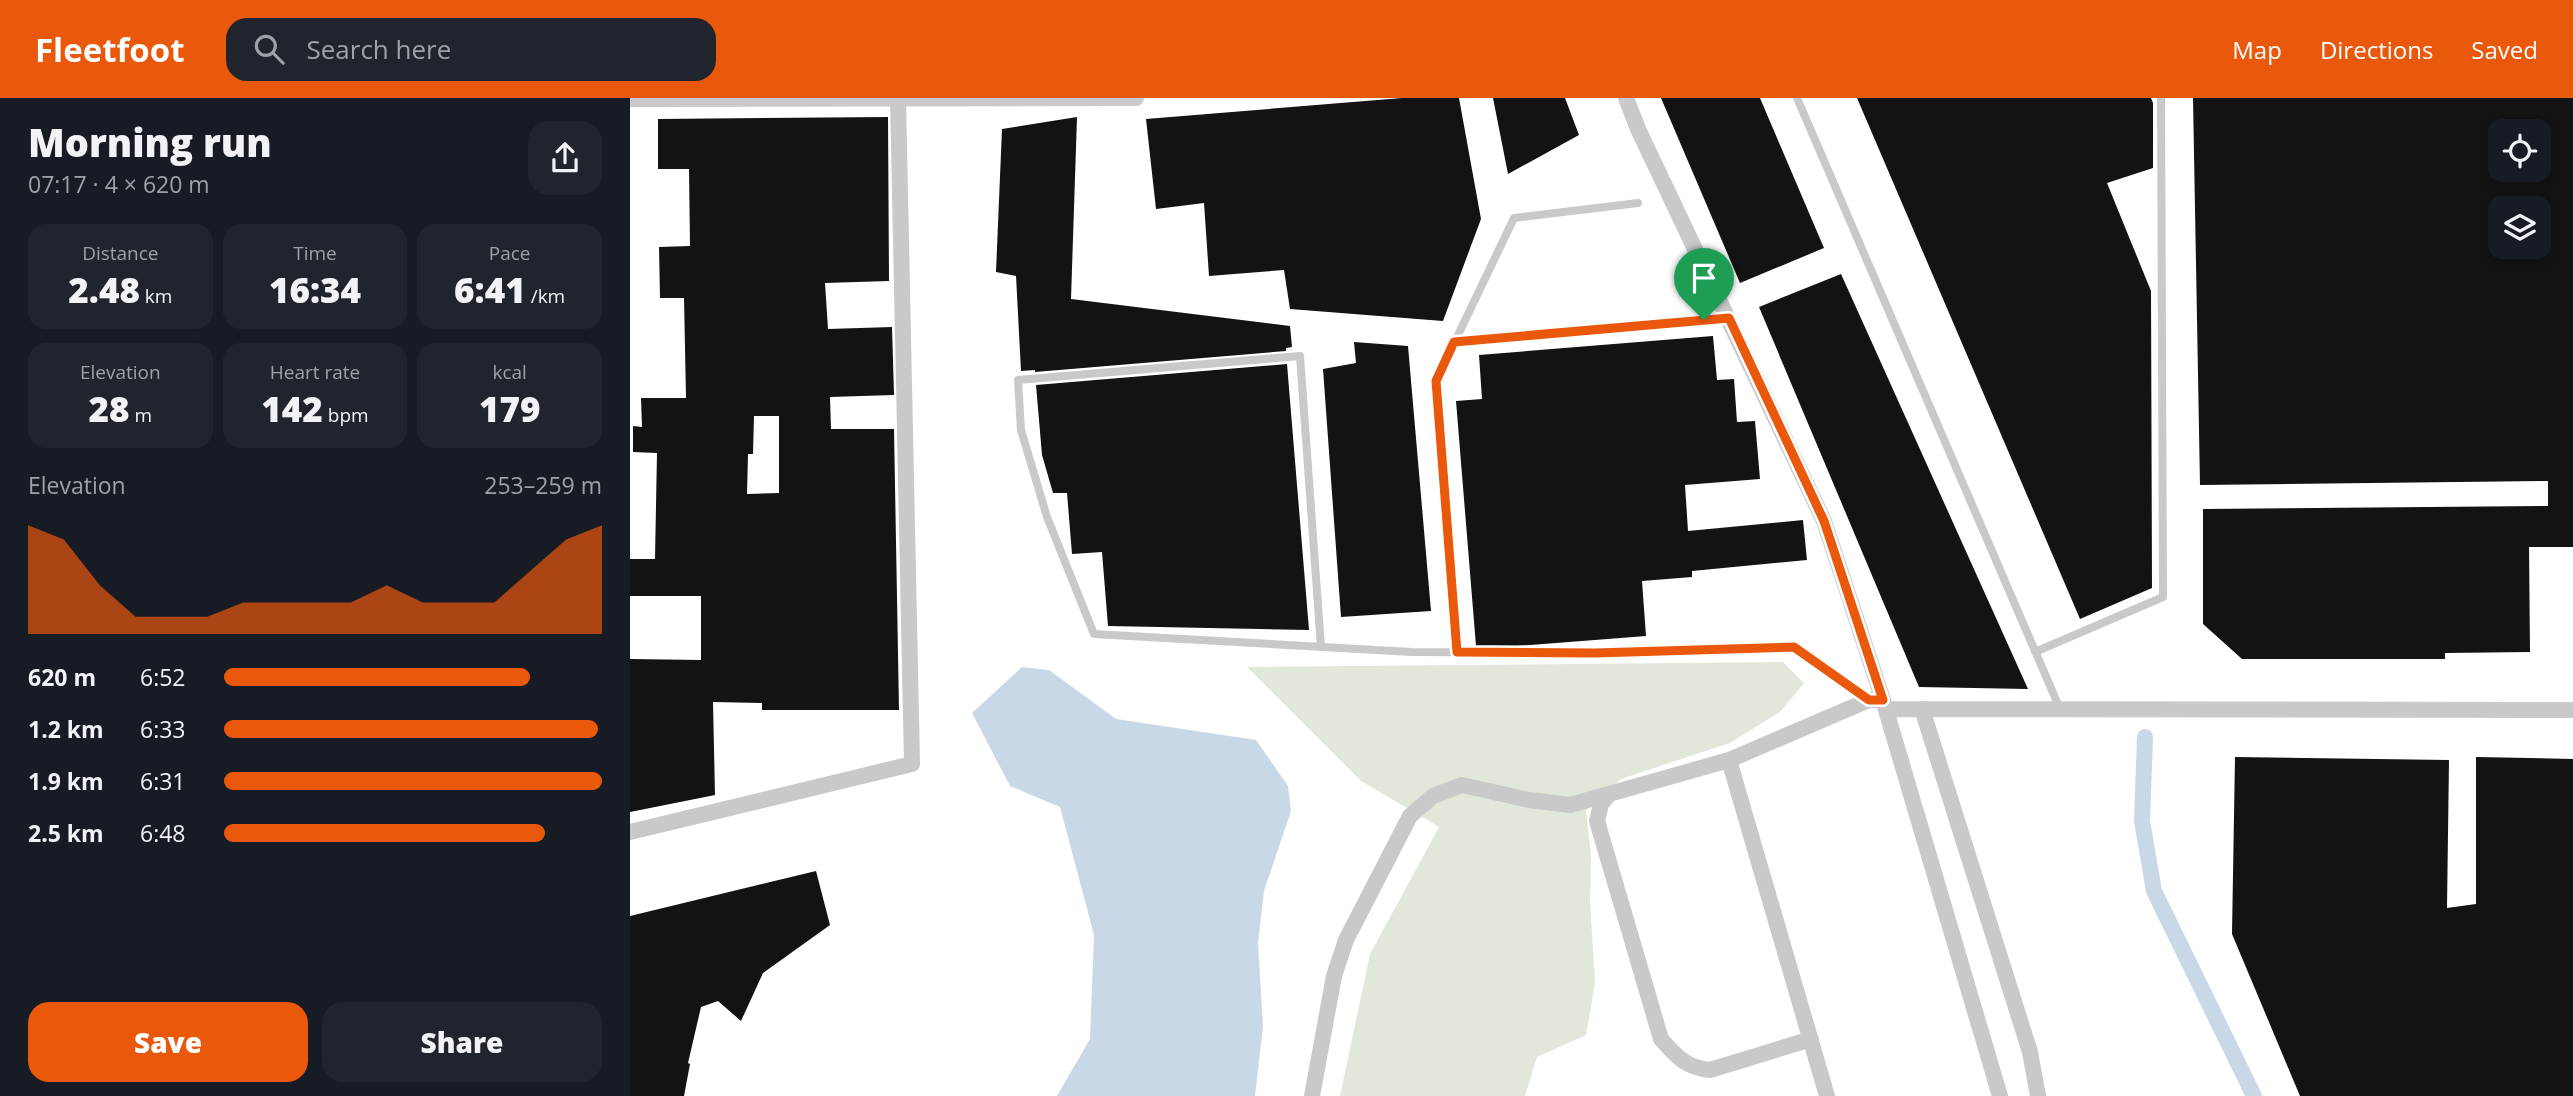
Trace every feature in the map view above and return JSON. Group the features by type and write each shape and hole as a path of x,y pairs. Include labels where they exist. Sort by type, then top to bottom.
{"street":[{"path":"630,99 1136,98"},
{"path":"1626,98 1638,129 1824,521 2000,1096"},
{"path":"630,832 912,764 898,99"},
{"path":"1312,1096 1334,976 1346,940 1410,816 1433,796 1462,785 1529,800 1570,805 1729,760 1879,703 1922,709 2573,710"},
{"path":"1922,709 2030,1052 2038,1096"},
{"path":"1729,760 1827,1096"},
{"path":"1608,796 1601,804 1597,821 1661,1039 1678,1059 1695,1069 1710,1070 1811,1039"}],"lane":[{"path":"1797,98 2060,709"},
{"path":"2035,652 2163,597 2161,98"},
{"path":"1457,652 1436,381 1514,218 1638,203"},
{"path":"1454,342 1729,318"},
{"path":"1321,646 1300,356 1018,380 1024,442 1047,517 1094,634 1321,646 1457,652 1595,653 1794,647 1879,703"}],"shaded area":[{"path":"1783,662 1804,683 1781,711 1730,743 1621,779 1586,811 1591,856 1590,901 1595,983 1586,1035 1537,1057 1525,1096 1340,1096 1370,954 1439,827 1361,781 1247,667"}],"water":[{"path":"1022,667 1049,670 1116,719 1256,740 1288,786 1291,811 1264,891 1258,943 1263,1026 1255,1096 1057,1096 1090,1039 1094,935 1060,807 1010,786 972,713"}],"building":[{"path":"1402,98 1459,98 1481,219 1443,321 1290,309 1284,270 1209,276 1204,203 1156,209 1146,119"},
{"path":"1493,98 1565,98 1579,135 1508,174"},
{"path":"1661,98 1760,98 1824,248 1740,283"},
{"path":"1857,98 2151,98 2153,168 2107,183 2151,291 2152,588 2080,619"},
{"path":"2193,98 2573,98 2573,547 2529,547 2530,652 2445,653 2445,659 2242,659 2203,624 2203,509 2548,506 2548,481 2200,485"},
{"path":"888,117 889,281 825,283 828,329 892,327 894,395 830,397 831,429 894,429 899,710 762,710 762,703 713,702 715,795 630,812 630,659 701,660 701,596 630,596 630,559 655,559 657,453 633,452 633,426 642,427 641,398 686,398 684,298 660,298 659,247 690,246 689,169 658,169 658,119","holes":["754,416 779,416 779,493 747,494 748,454 753,454"]},
{"path":"1077,117 1071,299 1290,326 1292,347 1286,348 1286,351 1021,371 1016,276 996,272 1002,129"},
{"path":"1841,274 2028,689 1919,687 1759,307"},
{"path":"1713,336 1717,380 1734,379 1737,422 1755,421 1760,479 1685,485 1688,531 1803,520 1807,560 1692,571 1692,577 1642,581 1646,636 1516,646 1476,646 1456,401 1482,399 1479,355"},
{"path":"1354,342 1408,346 1431,611 1341,617 1323,369 1356,363"},
{"path":"1287,364 1309,630 1108,626 1102,552 1072,554 1067,493 1053,493 1042,455 1036,385"},
{"path":"2235,757 2449,760 2447,908 2476,904 2476,757 2573,759 2573,1096 2300,1096 2232,934"},
{"path":"816,871 830,925 763,973 741,1021 718,1001 701,1007 688,1063 690,1064 684,1096 630,1096 630,916"}],"waterway":[{"path":"2145,737 2142,821 2154,891 2254,1096"}],"route":[{"path":"1729,318 1824,521 1883,700 1869,700 1794,647 1595,653 1457,652 1436,381 1454,342 1704,320 1729,318"}]}
